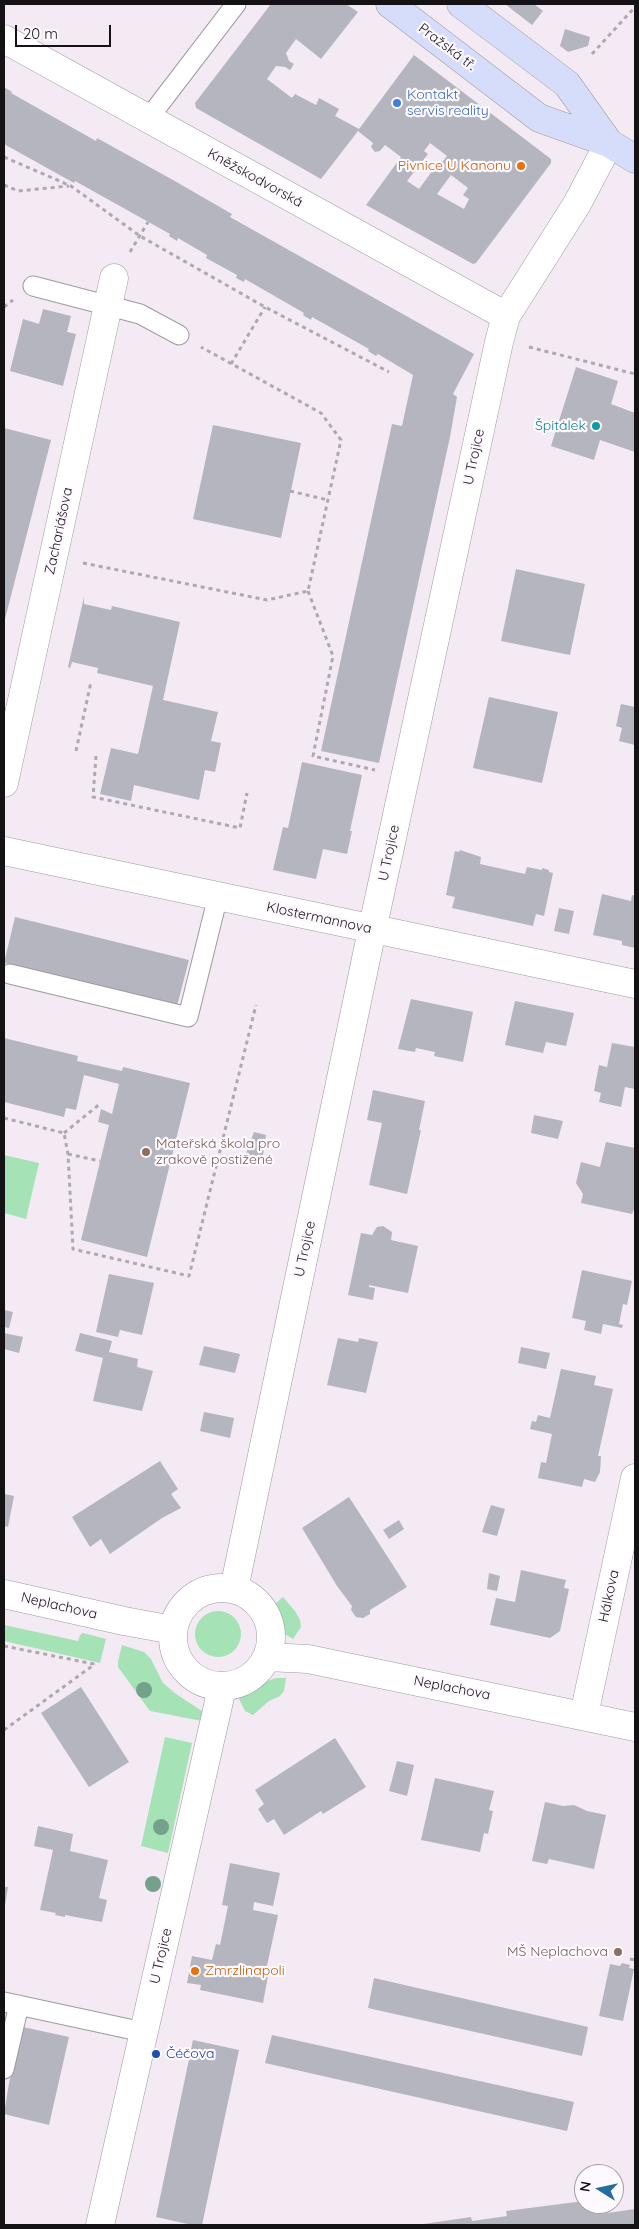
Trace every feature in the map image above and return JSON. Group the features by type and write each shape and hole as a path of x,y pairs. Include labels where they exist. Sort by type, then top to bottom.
{"street":[{"name":"Pražská tř.","path":"390,4 540,118 609,143 635,159"},
{"name":"Pražská tř.","path":"461,4 567,84 609,143"},
{"name":"Kněžskodvorská","path":"4,39 506,316"},
{"name":"U Trojice","path":"234,1589 372,929 506,316 577,204 609,143"},
{"name":"Zachariášova","path":"4,783 114,278"},
{"name":"Klostermannova","path":"4,851 635,984"},
{"name":"Hálkova","path":"584,1715 635,1478"},
{"path":"218,1588 234,1589 247,1594 266,1615 270,1628 267,1657 258,1670 247,1680 222,1688 202,1682 188,1674 179,1661 173,1646 173,1630 178,1614 188,1601 202,1592 218,1588"},
{"name":"Neplachova","path":"4,1594 173,1630"},
{"name":"Neplachova","path":"267,1657 308,1659 635,1727"},
{"name":"U Trojice","path":"100,2225 222,1688"}],"lane":[{"path":"148,119 236,4"},
{"path":"33,286 140,314 179,335"},
{"path":"10,974 188,1017 218,896"},
{"path":"4,2069 11,2004 143,2032"}],"path":[{"path":"592,54 635,7"},
{"path":"4,157 71,186 140,236 265,307 389,372"},
{"path":"4,184 18,192 71,186"},
{"path":"231,364 265,307"},
{"path":"179,335 321,413 341,440 308,591 333,656 313,756 368,769"},
{"path":"528,347 635,374"},
{"path":"290,491 328,500"},
{"path":"78,562 267,600 308,591"},
{"path":"76,751 91,682"},
{"path":"96,756 93,797 240,828 247,792"},
{"path":"64,1133 68,1154 73,1249 189,1276 256,1006"},
{"path":"64,1133 101,1103"},
{"path":"4,1118 64,1133"},
{"path":"68,1154 100,1161"},
{"path":"4,1646 95,1664 4,1730"},
{"path":"630,1959 635,1960"}],"green space":[{"path":"4,1155 39,1163 26,1219 4,1213"},
{"path":"283,1597 300,1620 301,1627 293,1639 281,1632 272,1610 274,1605"},
{"path":"218,1611 231,1615 237,1621 241,1634 237,1647 231,1653 218,1657 205,1653 199,1647 195,1634 199,1621 205,1615"},
{"path":"4,1625 78,1641 83,1633 106,1639 100,1663 4,1641"},
{"path":"122,1645 144,1652 151,1659 163,1683 202,1711 202,1721 150,1711 118,1667"},
{"path":"276,1678 286,1678 284,1691 280,1696 269,1701 253,1715 245,1711 239,1699 248,1690"},
{"path":"165,1737 192,1743 168,1853 141,1846"}],"building":[{"path":"271,4 346,4 358,12 321,59 296,39 286,53 289,61 294,64 290,70 285,67 276,66 267,79 292,98 295,94 316,105 319,98 339,109 335,116 359,129 414,55 551,159 551,163 476,263 473,264 366,205 401,157 385,145 380,151 375,152 371,147 373,143 358,131 321,179 196,108 195,103","holes":["430,143 447,156 440,165 438,163 419,189 407,181 428,154 424,151","451,175 468,188 463,195 469,199 464,209 437,194"]},
{"path":"505,4 534,4 543,11 532,25"},
{"path":"565,29 590,37 588,46 568,52 560,46"},
{"path":"4,87 11,93 96,141 97,138 173,180 232,214 230,217 474,354 453,394 457,397 450,437 379,763 321,751 392,424 402,426 413,375 378,354 376,356 368,351 369,349 312,317 311,320 303,315 304,313 245,279 244,282 236,278 237,275 206,258 207,255 178,238 177,241 169,236 170,234 4,144"},
{"path":"43,309 71,316 67,332 76,334 63,386 10,371 23,319 39,324"},
{"name":"Špitálek","path":"576,367 618,381 611,404 635,413 635,452 600,440 594,460 551,446"},
{"path":"213,425 301,443 281,538 193,519"},
{"path":"4,428 51,440 4,623"},
{"path":"516,569 585,584 570,655 501,641"},
{"path":"84,597 84,604 111,610 112,606 180,622 163,700 218,712 211,741 221,743 215,772 205,770 199,800 134,785 131,801 100,794 111,748 138,754 153,686 97,673 98,668 72,662 70,668 68,667"},
{"path":"489,697 558,712 542,783 473,768"},
{"path":"621,704 635,707 635,745 619,741 622,728 616,726"},
{"path":"302,762 362,775 347,854 323,849 316,879 273,870 283,827 288,828"},
{"path":"460,850 481,857 480,864 525,874 527,867 542,870 542,868 553,873 544,916 536,914 533,926 452,908 455,897 446,895 455,851 459,852"},
{"path":"602,894 631,901 632,895 635,896 635,948 622,945 622,941 593,935"},
{"path":"559,908 574,911 569,934 554,931"},
{"path":"15,917 189,960 177,1006 4,963"},
{"path":"411,999 473,1012 463,1062 434,1056 435,1052 416,1048 415,1052 398,1049"},
{"path":"515,1001 574,1013 566,1046 546,1042 543,1053 505,1045"},
{"path":"4,1038 78,1056 77,1061 122,1071 123,1067 190,1083 147,1257 81,1240 109,1125 98,1122 101,1109 112,1114 119,1084 84,1075 76,1110 66,1108 64,1117 4,1102"},
{"path":"612,1043 635,1047 635,1089 625,1087 621,1107 599,1102 601,1093 594,1091 599,1065 607,1067"},
{"path":"373,1090 425,1101 419,1130 421,1130 407,1194 369,1185 382,1123 367,1120"},
{"path":"534,1115 563,1121 558,1139 531,1133"},
{"path":"254,1132 266,1135 262,1162 244,1159"},
{"path":"606,1142 635,1148 635,1207 632,1214 581,1203 583,1194 576,1183 581,1162 600,1167"},
{"path":"383,1226 392,1232 391,1240 418,1246 408,1293 369,1285 369,1287 375,1288 373,1300 348,1295 361,1233 372,1235 377,1227"},
{"path":"582,1270 632,1281 627,1305 623,1304 619,1324 623,1325 622,1328 603,1324 601,1334 584,1330 586,1321 572,1318"},
{"path":"109,1274 154,1283 142,1335 120,1330 118,1337 96,1332"},
{"path":"4,1310 13,1312 9,1328 4,1327"},
{"path":"4,1333 23,1337 19,1353 4,1349"},
{"path":"80,1333 112,1341 109,1352 138,1359 137,1367 153,1371 142,1411 93,1401 103,1358 75,1351"},
{"path":"338,1338 358,1342 359,1338 378,1342 366,1393 327,1385"},
{"path":"204,1346 240,1354 235,1373 199,1365"},
{"path":"521,1347 550,1353 546,1369 518,1363"},
{"path":"561,1369 596,1376 594,1385 613,1389 598,1456 601,1456 600,1472 595,1482 584,1479 582,1487 538,1478 541,1462 546,1463 552,1434 530,1429 532,1421 536,1422 538,1415 550,1418"},
{"path":"204,1412 234,1418 230,1438 200,1431"},
{"path":"160,1461 178,1489 171,1494 181,1508 162,1518 110,1554 101,1539 90,1547 72,1517"},
{"path":"4,1494 14,1496 8,1527 4,1526"},
{"path":"349,1497 407,1587 370,1610 370,1614 363,1618 356,1617 351,1610 352,1606 337,1586 302,1528"},
{"path":"491,1505 505,1509 497,1536 482,1532"},
{"path":"399,1520 404,1529 389,1539 383,1530"},
{"path":"521,1570 566,1580 564,1588 569,1589 560,1631 550,1638 490,1625 496,1598 515,1602"},
{"path":"489,1573 500,1576 497,1591 487,1589"},
{"path":"81,1687 129,1762 89,1787 41,1713"},
{"path":"335,1738 366,1787 323,1814 321,1811 284,1835 274,1819 267,1823 258,1809 264,1804 255,1790"},
{"path":"397,1761 414,1765 407,1796 389,1791"},
{"path":"435,1778 494,1791 489,1810 493,1811 488,1834 484,1833 480,1852 421,1840"},
{"path":"545,1802 563,1806 574,1805 587,1811 606,1815 594,1869 549,1859 547,1864 532,1861"},
{"path":"38,1826 73,1834 70,1851 108,1860 99,1898 107,1900 102,1922 65,1915 65,1917 40,1910 53,1850 34,1846"},
{"path":"230,1863 280,1873 273,1906 254,1902 253,1910 278,1915 265,1975 268,1976 263,2003 200,1990 201,1985 187,1983 192,1956 212,1960 216,1944 220,1945 228,1906 222,1905"},
{"path":"4,1887 8,1887 5,1905 4,1905"},
{"path":"622,1963 630,1965 629,1968 634,1969 623,2021 599,2016 610,1964 620,1966"},
{"path":"374,1978 588,2027 582,2056 368,2008"},
{"path":"23,2027 69,2037 49,2125 4,2114 9,2083"},
{"path":"272,2035 574,2102 567,2131 265,2063"},
{"path":"193,2040 239,2050 202,2225 192,2225 156,2217"},
{"path":"574,2202 574,2214 624,2214 624,2211 635,2209 635,2225 417,2225 471,2217 472,2221 507,2216 506,2211"}],"place":[{"name":"Kontakt servis reality","path":"397,103"},
{"name":"Pivnice U Kanonu","path":"521,166"},
{"name":"Špitálek","path":"596,426"},
{"name":"Mateřská škola pro zrakově postižené","path":"146,1152"},
{"name":"MŠ Neplachova","path":"618,1952"},
{"name":"Zmrzlinapoli","path":"195,1971"},
{"name":"Čéčova","path":"156,2054"}]}
